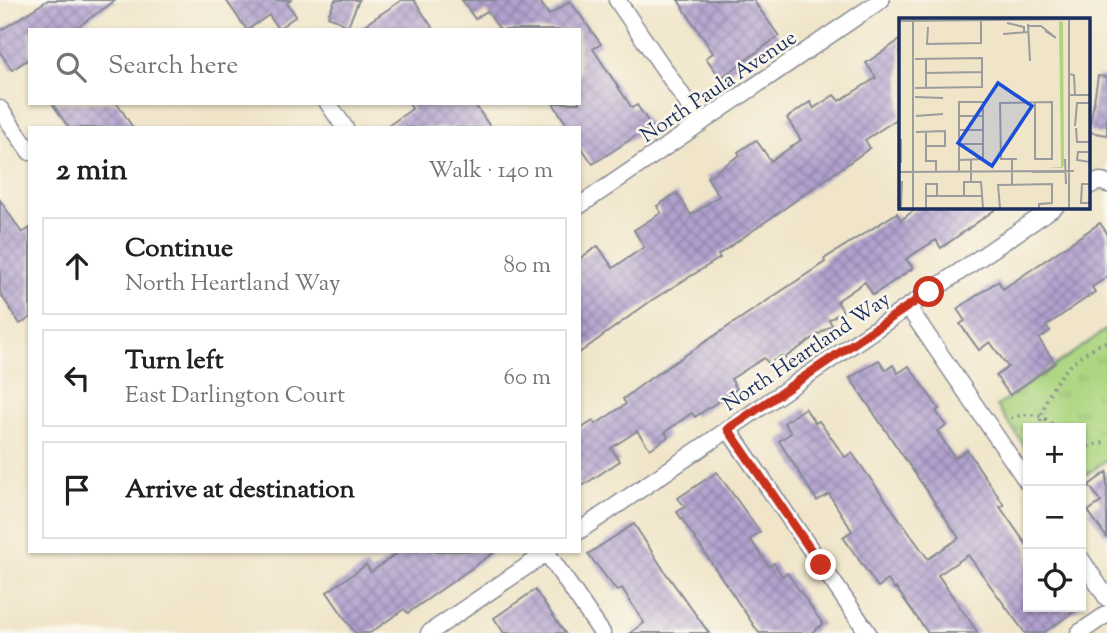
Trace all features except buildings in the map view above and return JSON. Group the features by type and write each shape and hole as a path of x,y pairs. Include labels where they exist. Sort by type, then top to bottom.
{"street":[{"path":"617,0 701,123"},
{"name":"North Paula Avenue","path":"581,205 881,0"},
{"path":"329,105 344,126"},
{"path":"0,108 28,149"},
{"name":"North Heartland Way","path":"581,530 1053,208"},
{"path":"908,307 1023,475"},
{"path":"728,429 868,633"},
{"path":"429,633 547,553"},
{"path":"549,553 603,633"},
{"path":"1086,566 1107,598"},
{"path":"1079,633 1107,614"}],"path":[{"path":"1040,423 1044,403 1065,370 1093,347 1107,341"},
{"path":"1011,418 1019,415 1041,417 1049,423"},
{"path":"1086,447 1107,442"}],"green space":[{"path":"1107,329 1107,460 1086,475 1086,423 1023,423 1023,444 997,406"}],"route":[{"path":"821,565 728,429 929,292"}]}
